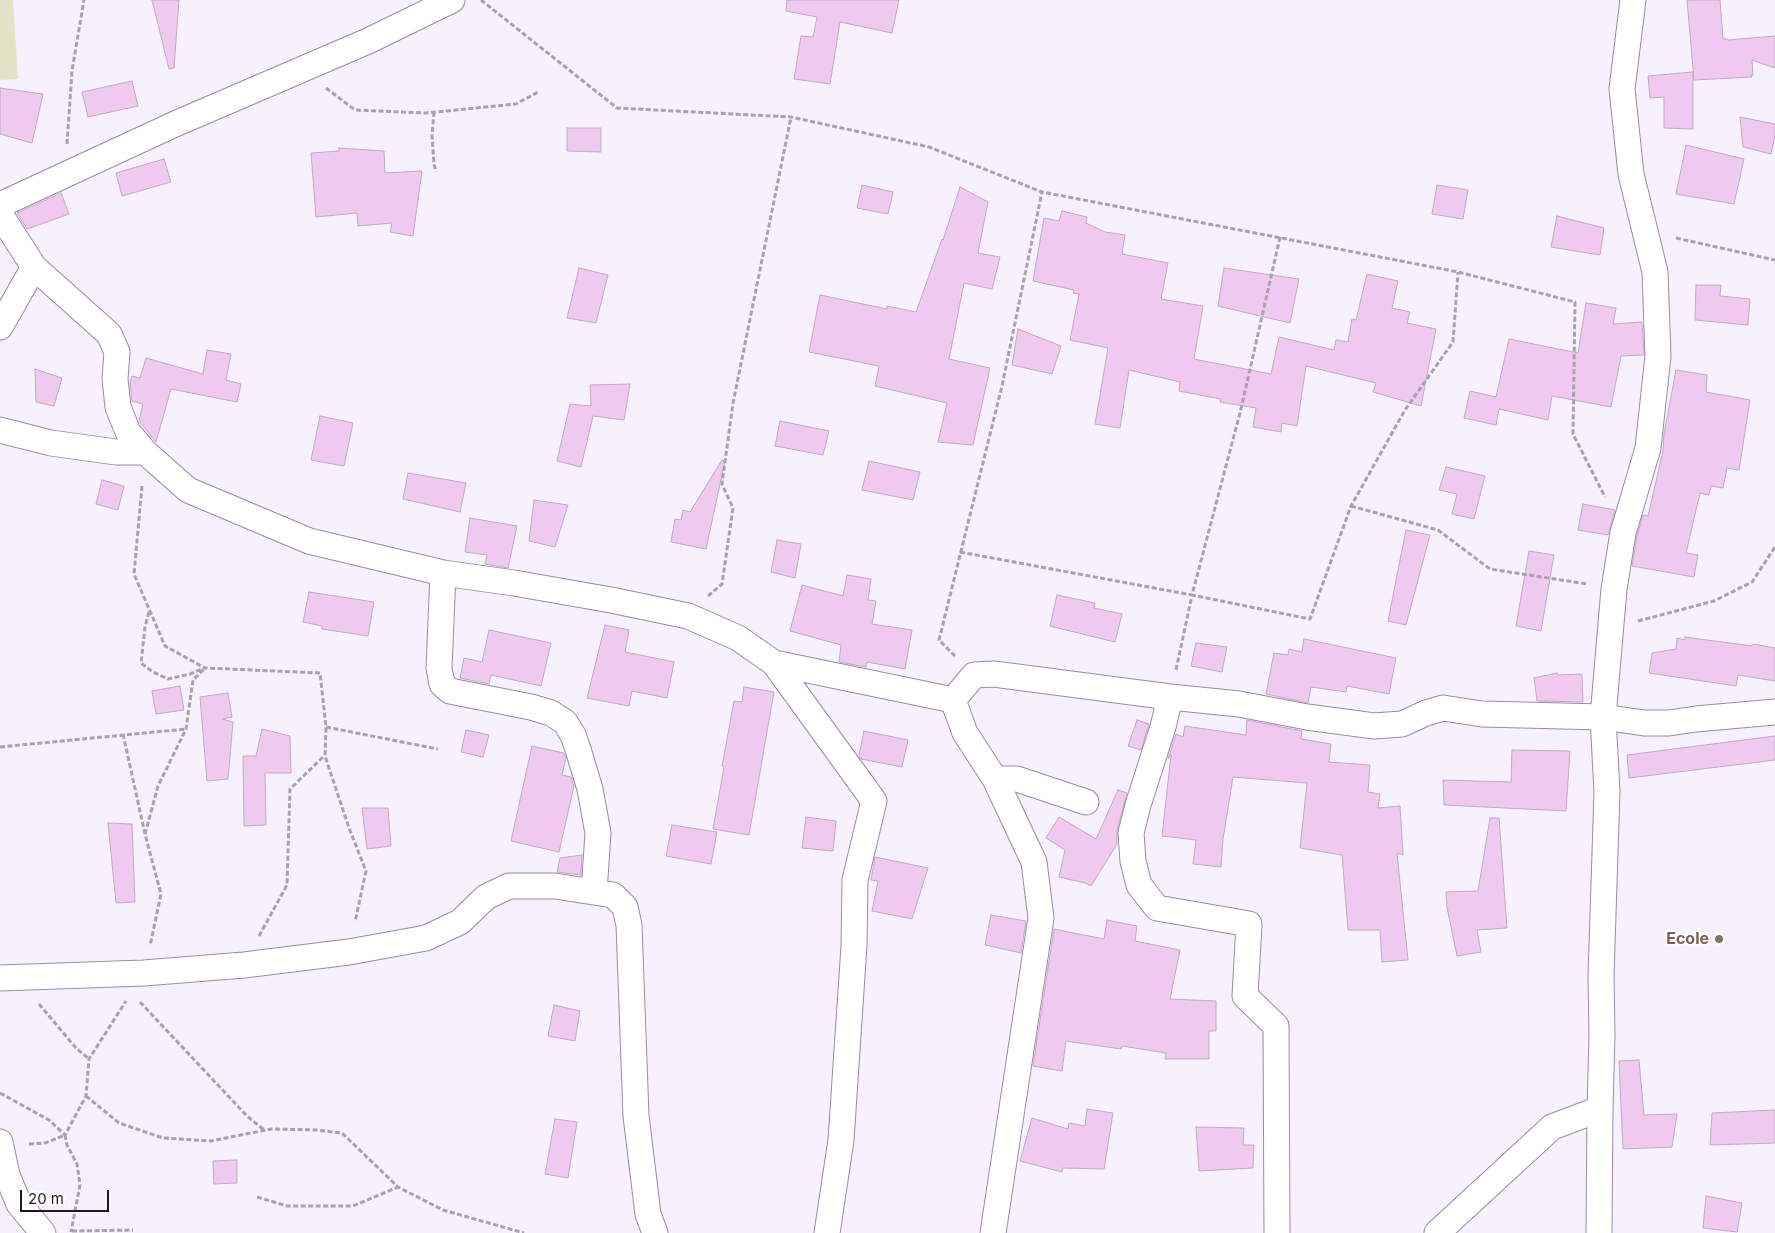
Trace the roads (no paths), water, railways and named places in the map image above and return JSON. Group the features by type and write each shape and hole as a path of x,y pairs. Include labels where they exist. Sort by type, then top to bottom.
{"street":[{"path":"0,205 65,174 309,67 452,0"},
{"path":"1599,1233 1601,976 1607,792 1603,717 1614,589 1623,533 1648,448 1658,356 1654,272 1631,174 1622,89 1633,0"},
{"path":"0,214 34,267 109,334 117,352 118,407 128,432 145,452 188,490 309,540 443,573 611,600 688,616 738,638 774,663 874,801 855,880 854,946 842,1131 827,1233"},
{"path":"0,327 34,267"},
{"path":"0,430 51,443 116,452 145,452"},
{"path":"443,573 439,668 442,684 450,691 531,707 551,713 565,722 573,735 590,789 598,833 594,892"},
{"path":"774,663 953,700"},
{"path":"953,700 974,675 994,674 1239,704 1374,726 1402,724 1426,713 1443,708 1482,714 1603,717 1644,723 1670,723 1775,712"},
{"path":"1170,697 1163,727 1131,833 1133,861 1139,885 1157,908 1249,924 1245,996 1276,1026 1277,1233"},
{"path":"953,700 965,733 995,779 1034,862 1040,918 993,1233"},
{"path":"995,779 1017,780 1086,802"},
{"path":"8,978 138,983 244,965 349,952 426,938 460,922 486,897 509,886 555,886 613,895 625,906 629,925 636,1116 648,1214 655,1233"},
{"path":"1437,1233 1552,1127 1600,1110"},
{"path":"12,1143 4,1184 43,1233"}],"place":[{"name":"Ecole","path":"1719,939"}]}
